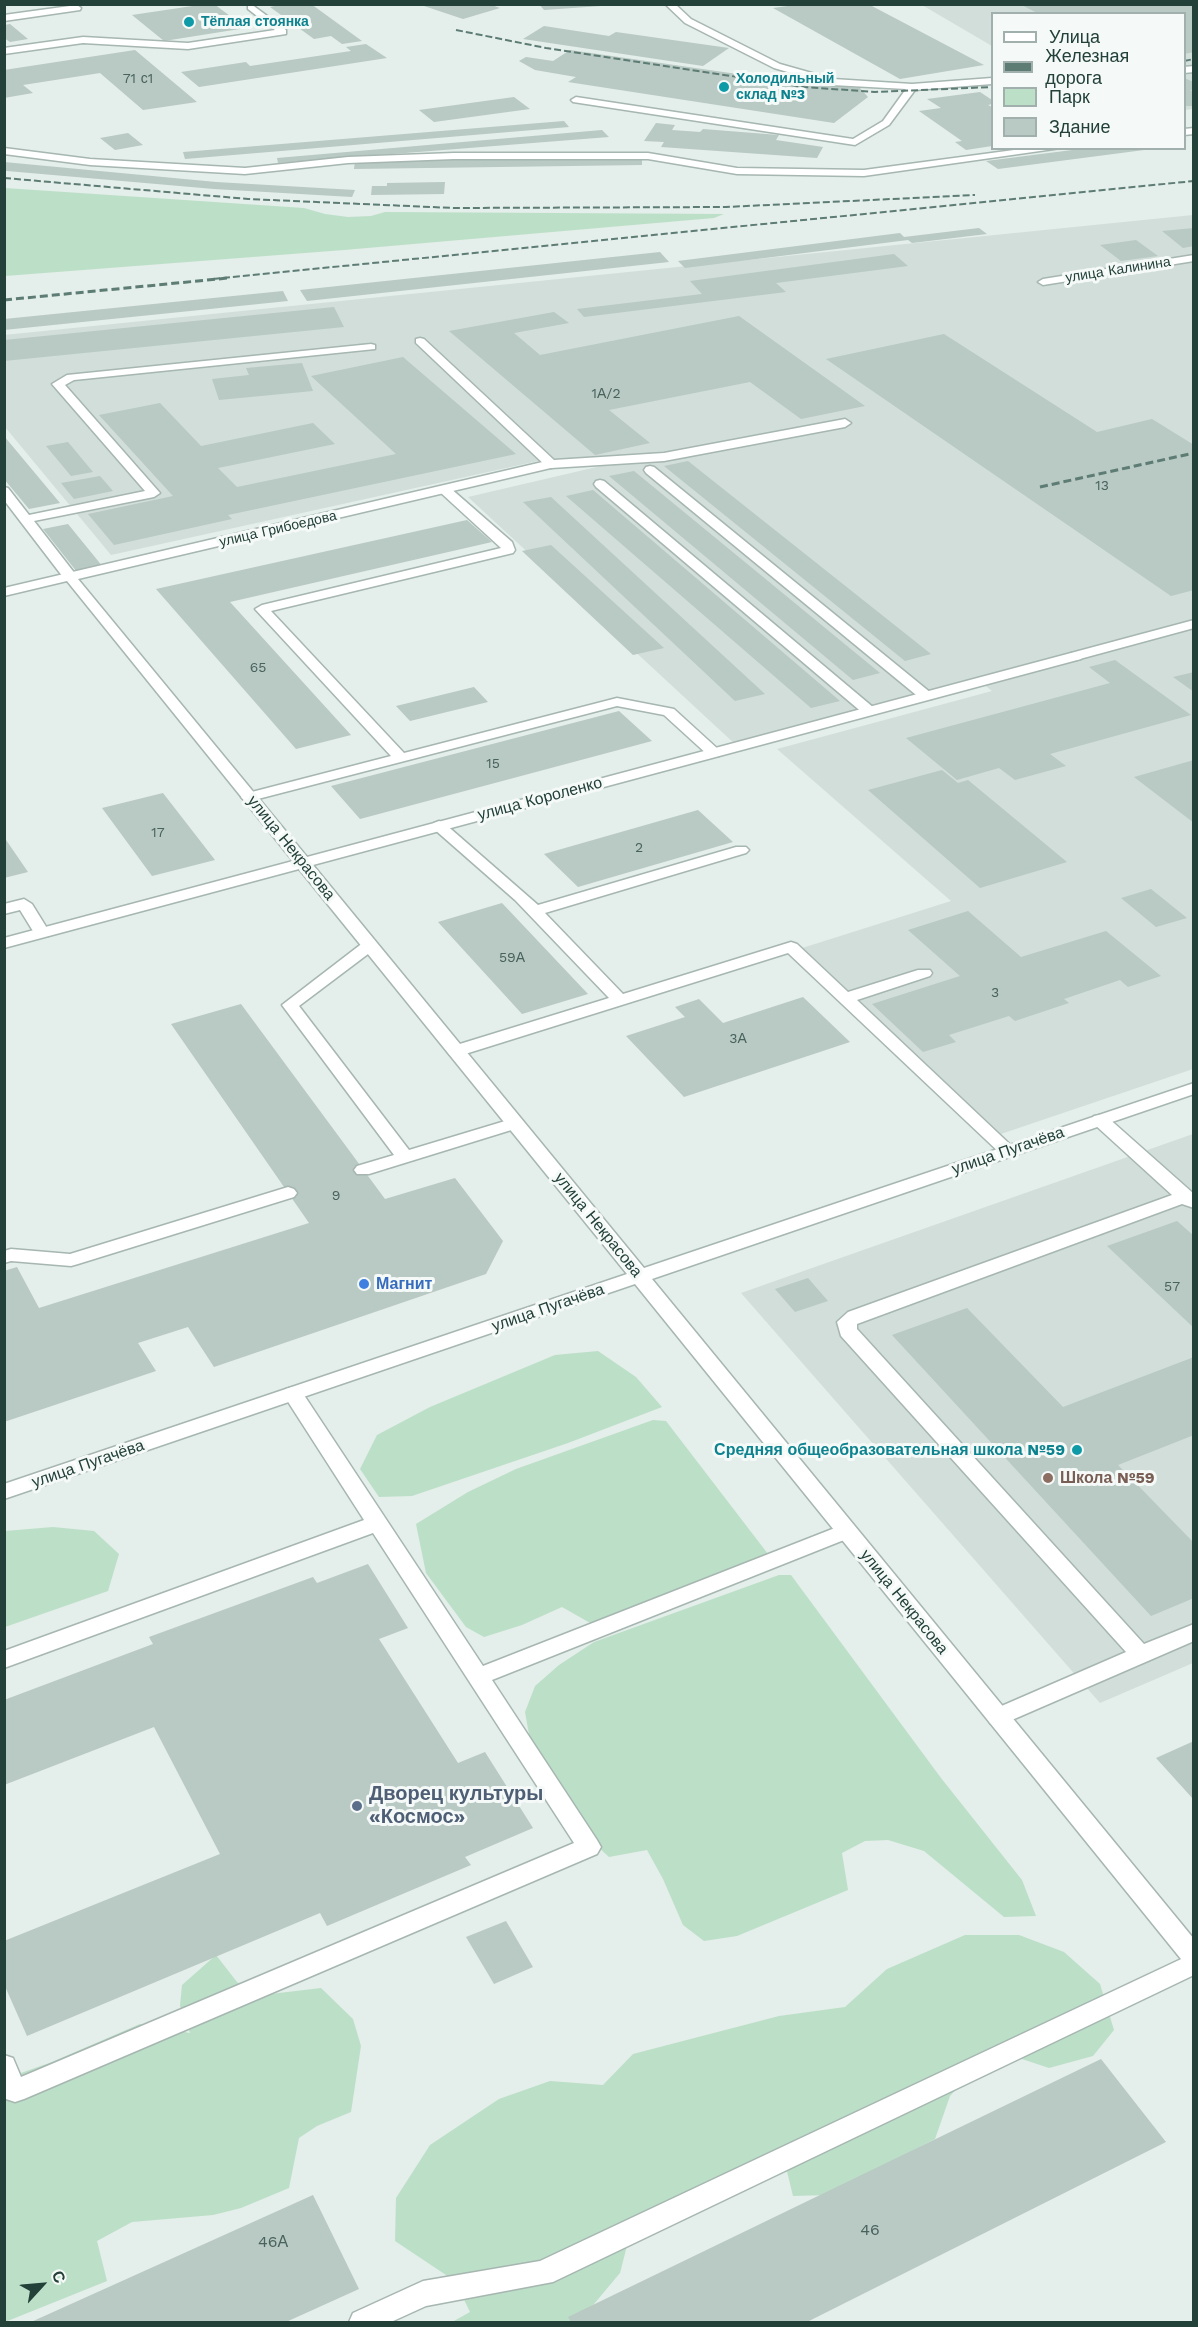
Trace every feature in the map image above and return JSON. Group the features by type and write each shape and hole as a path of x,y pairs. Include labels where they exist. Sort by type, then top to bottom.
{"street":[{"path":"669,4 688,21 777,66 832,82 912,87 991,81"},
{"path":"4,51 83,40 188,46 283,32 251,7"},
{"path":"4,18 77,8"},
{"path":"576,100 855,142 886,123 912,87"},
{"path":"4,151 90,162 245,171 360,159 454,156 637,156 737,171 864,173 1041,150"},
{"name":"улица Калинина","path":"1043,282 1194,258"},
{"path":"420,341 551,464"},
{"path":"26,519 154,493 58,384 71,377 371,347"},
{"name":"улица Грибоедова","path":"4,592 551,464 664,457 845,423"},
{"path":"650,470 926,696"},
{"path":"600,484 869,711"},
{"path":"401,758 262,609 501,554 508,550 507,545 445,490"},
{"name":"улица Некрасова","path":"4,491 70,578 1194,1957"},
{"name":"улица Короленко","path":"4,943 1194,624"},
{"path":"249,797 617,702 669,712 714,753"},
{"path":"439,826 534,910 620,1000"},
{"path":"534,910 741,850"},
{"path":"4,909 24,904 42,933"},
{"path":"370,945 290,1005 405,1157"},
{"path":"456,1051 791,947 1008,1151"},
{"path":"845,998 924,973"},
{"name":"улица Пугачёва","path":"4,1492 1194,1088"},
{"path":"1100,1120 1189,1201 855,1316 847,1322 848,1331 1141,1655"},
{"path":"363,1170 515,1123"},
{"path":"4,1257 11,1255 71,1260 288,1193"},
{"path":"4,2066 15,2091 589,1847 293,1394"},
{"path":"4,1660 377,1523"},
{"path":"477,1677 847,1531"},
{"path":"998,1717 1194,1632"},
{"path":"363,2322 423,2294 543,2273 1194,1963"}],"shaded area":[{"path":"922,5 1193,5 1193,109 1186,110 1186,12 991,12 991,45"},
{"path":"1193,215 1193,1069 989,1138 799,949 951,901 777,749 992,691 977,679 736,745 468,497 618,462 538,461 111,555 5,427 4,335"},
{"name":"Школа №59","path":"1193,1134 1193,1663 1100,1703 741,1293"}],"green space":[{"path":"5,188 304,208 348,217 371,216 385,212 724,214 714,218 344,250 5,276"},
{"path":"598,1351 636,1377 662,1407 568,1443 412,1496 379,1497 360,1469 377,1435 430,1407 555,1355"},
{"path":"653,1420 666,1421 768,1554 762,1566 599,1628 562,1607 522,1625 484,1637 466,1627 426,1573 416,1524 468,1492 516,1469"},
{"path":"53,1527 94,1531 119,1554 108,1591 5,1627 5,1531"},
{"path":"779,1575 791,1575 941,1778 1022,1880 1036,1916 1004,1917 924,1851 888,1840 865,1841 842,1853 848,1890 737,1936 704,1941 683,1925 663,1879 647,1850 609,1857 581,1831 532,1751 525,1712 535,1686 559,1665 594,1642"},
{"path":"965,1935 1019,1935 1064,1952 1100,1984 1114,2030 1093,2056 1049,2068 998,2051 974,2070 950,2096 935,2139 828,2195 793,2196 784,2159 632,2226 620,2273 589,2310 569,2322 452,2322 470,2312 455,2281 395,2241 396,2198 430,2145 499,2099 550,2081 603,2085 633,2054 779,2016 845,2007 887,1969"},
{"path":"216,1955 237,1982 262,1995 321,1988 353,2019 361,2046 351,2112 317,2126 299,2138 289,2188 241,2208 213,2215 132,2222 97,2241 107,2281 5,2322 4,2079 52,2062 140,2024 190,2033 180,2006 182,1985"}],"building":[{"name":"Тёплая стоянка","path":"214,4 246,28 164,41 132,15"},
{"path":"284,4 311,4 362,41 342,44 331,36 314,39 270,7"},
{"path":"418,4 489,4 500,8 463,19"},
{"path":"539,4 600,4 601,6 544,10"},
{"path":"1020,4 1194,4 1194,52 1186,54 1186,12 1035,12"},
{"path":"795,5 870,5 984,65 900,79 773,8"},
{"path":"10,24 28,39 10,42 4,38 4,25"},
{"path":"544,26 609,36 616,32 729,48 703,66 523,39"},
{"path":"366,44 387,58 199,87 181,72 246,62 250,66 351,51 346,47"},
{"path":"135,50 197,102 143,110 100,73 23,85 33,93 4,98 4,70"},
{"name":"Холодильный склад №3","path":"570,50 800,83 860,88 868,97 834,123 568,82 576,77 535,70 519,61 526,57 553,61"},
{"path":"1186,79 1194,82 1194,90 1190,90 1194,92 1194,106 1186,106"},
{"path":"980,92 991,99 991,104 988,105 991,106 991,146 966,150 955,142 962,141 919,111 941,108 927,99"},
{"path":"514,97 530,109 434,122 419,110"},
{"path":"564,121 569,127 185,159 183,152"},
{"path":"656,123 675,125 672,130 700,132 703,129 779,135 776,140 823,147 817,158 661,147 664,142 644,141"},
{"path":"602,130 609,137 278,163 277,158"},
{"path":"128,133 143,145 115,150 100,138"},
{"path":"1072,150 1144,150 998,169 986,161"},
{"path":"642,158 642,165 354,169 355,161"},
{"path":"4,162 216,182 355,190 352,197 214,189 4,171"},
{"path":"445,182 444,194 371,195 372,186 387,186 387,183"},
{"path":"979,228 987,234 912,243 908,240 685,268 678,261 900,233 904,237"},
{"path":"1194,228 1194,246 1183,248 1162,231"},
{"path":"1136,240 1158,256 1121,261 1100,245"},
{"path":"660,252 669,262 307,301 300,290"},
{"path":"894,254 908,266 776,283 786,292 584,317 577,309 702,294 690,281"},
{"path":"283,291 288,301 4,330 4,319"},
{"path":"334,307 344,327 4,361 4,340"},
{"path":"554,312 569,323 514,333 540,355 739,316 865,406 801,419 750,382 609,410 650,443 595,455 449,331"},
{"path":"944,334 1097,432 1152,419 1194,445 1194,590 1171,596 826,359"},
{"path":"403,357 516,454 228,515 232,519 114,545 88,514 173,496 99,415 160,403 201,446 313,423 335,444 218,468 237,487 396,454 311,376"},
{"path":"302,363 313,391 219,400 212,379 249,375 246,368"},
{"path":"4,436 60,503 29,509 4,479"},
{"path":"68,442 93,472 71,476 46,446"},
{"path":"688,461 931,654 905,661 664,466"},
{"path":"634,471 880,673 853,680 609,476"},
{"path":"100,476 113,491 74,499 61,483"},
{"path":"593,490 840,701 811,708 566,496"},
{"path":"551,497 765,694 735,701 523,502"},
{"path":"467,520 492,542 230,602 351,735 296,749 156,589"},
{"path":"68,524 103,567 77,572 43,529"},
{"path":"551,545 664,648 633,655 522,551"},
{"path":"1115,660 1191,715 1050,754 1066,766 1015,780 999,768 957,780 906,738 1110,683 1089,667"},
{"path":"1194,672 1194,692 1173,677"},
{"path":"474,687 488,702 410,721 396,706"},
{"path":"619,711 652,741 360,819 331,786"},
{"path":"1194,760 1194,823 1134,777"},
{"path":"942,770 958,783 968,780 1067,862 980,888 868,790"},
{"path":"163,793 215,860 152,876 102,808"},
{"path":"698,810 733,842 578,887 544,854"},
{"path":"4,837 28,872 4,878"},
{"path":"1151,889 1187,918 1156,927 1121,898"},
{"path":"502,903 588,994 522,1014 438,922"},
{"path":"968,911 1021,957 1106,931 1161,976 1128,987 1120,980 1064,999 1069,1003 1015,1021 1009,1016 949,1035 956,1042 923,1052 872,1004 960,976 908,930"},
{"path":"803,997 850,1042 684,1097 626,1036 685,1017 675,1007 699,999 723,1023"},
{"path":"241,1004 385,1199 455,1178 503,1241 486,1274 214,1367 188,1327 138,1343 156,1371 4,1422 4,1271 17,1267 39,1308 309,1223 171,1024"},
{"path":"1177,1221 1194,1236 1194,1328 1107,1246"},
{"path":"808,1278 828,1301 795,1312 775,1289"},
{"name":"Средняя общеобразовательная школа №59","path":"967,1308 1063,1407 1194,1357 1194,1435 1118,1465 1194,1543 1194,1598 1151,1616 892,1335"},
{"name":"Дворец культуры «Космос»","path":"368,1564 408,1628 379,1639 458,1763 485,1752 533,1828 465,1857 471,1865 327,1926 320,1913 27,2036 4,1984 4,1941 220,1854 154,1727 4,1785 4,1700 153,1644 149,1637 313,1577 317,1583"},
{"path":"1194,1741 1194,1800 1156,1758"},
{"path":"506,1921 533,1967 494,1984 466,1937"},
{"path":"1101,2059 1166,2142 807,2322 571,2322 568,2317"},
{"path":"313,2195 359,2289 286,2322 31,2322"}],"railway":[{"path":"456,30 546,48 804,87 875,92 991,87"},
{"path":"1186,61 1194,59"},
{"path":"4,178 248,199 454,208 726,207 975,195"},
{"path":"213,279 1194,181"},
{"path":"4,300 228,278"},
{"path":"1040,487 1194,453"}],"place":[{"name":"Тёплая стоянка","path":"189,22"},
{"name":"Холодильный склад №3","path":"724,87"},
{"name":"Магнит","path":"364,1284"},
{"name":"Средняя общеобразовательная школа №59","path":"1077,1450"},
{"name":"Школа №59","path":"1048,1478"},
{"name":"Дворец культуры «Космос»","path":"357,1806"}]}
